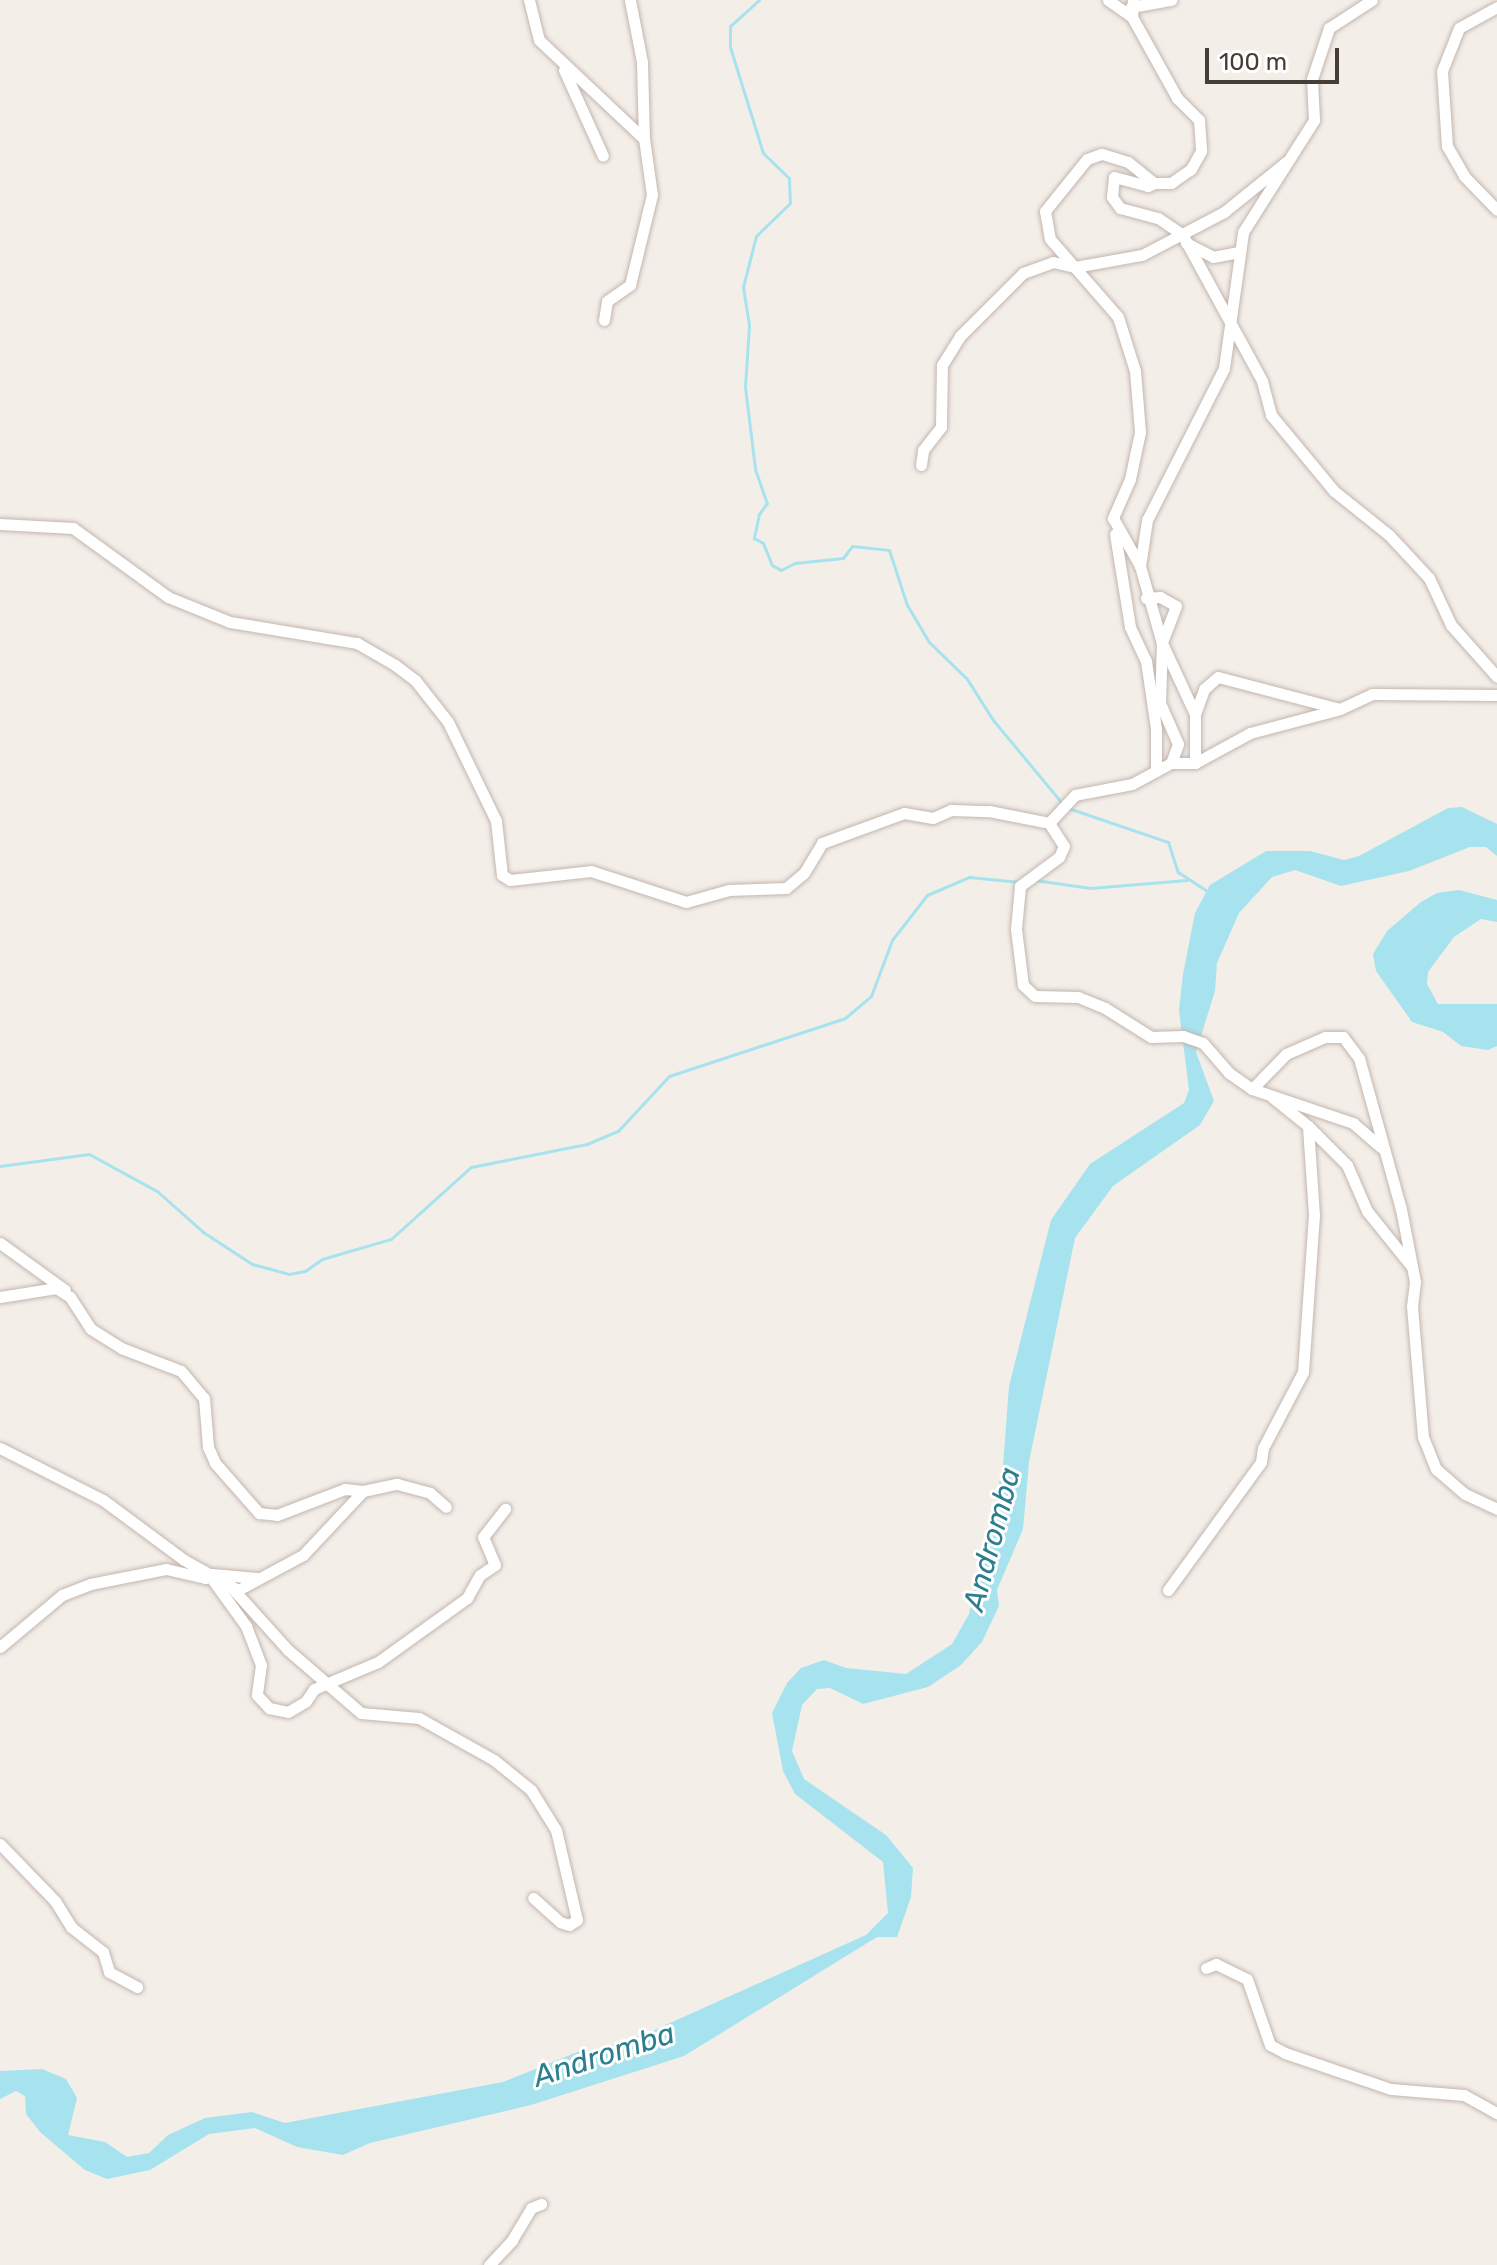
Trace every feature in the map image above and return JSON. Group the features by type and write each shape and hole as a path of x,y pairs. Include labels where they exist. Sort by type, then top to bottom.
{"street":[{"path":"529,0 532,29 644,139"},
{"path":"604,320 607,301 630,285 644,238 652,195 644,139 642,62 630,0"},
{"path":"1108,0 1132,8 1171,0"},
{"path":"1140,566 1147,520 1224,368 1231,332 1238,252 1250,220 1314,120 1312,79 1329,28 1372,0"},
{"path":"1497,7 1459,28 1442,71 1447,146 1464,176 1497,210"},
{"path":"1132,8 1177,98 1199,120 1203,131 1191,169 1171,183 1148,186 1114,177 1112,197 1120,208 1158,218 1213,257 1238,252"},
{"path":"556,55 603,156"},
{"path":"1154,183 1128,162 1101,154 1087,159 1045,211 1050,239 1118,317 1135,371 1140,432 1130,479 1113,518 1130,627 1146,661 1156,729 1156,771"},
{"path":"921,465 923,450 941,427 942,365 960,336 1023,273 1053,262 1075,267 1142,255 1184,238 1224,212 1293,156"},
{"path":"1184,238 1231,332 1262,381 1271,415 1334,491 1402,547 1436,589 1451,625 1497,677"},
{"path":"1113,518 1140,566 1146,598 1162,643 1195,714"},
{"path":"0,524 73,528 168,597 230,622 357,643 395,665 415,680 448,722 496,821 502,875 510,880 591,871 686,902 729,890 786,888 804,873 822,843 904,813 933,818 951,810 989,811 1049,823 1064,846 1059,857 1022,883 1017,947 1026,993 1078,997 1151,1037 1183,1036 1203,1043 1229,1073 1252,1089 1353,1123 1384,1150"},
{"path":"1146,598 1160,597 1176,606 1162,643 1160,703 1178,744 1171,763"},
{"path":"1195,763 1195,714 1204,689 1218,677 1340,709"},
{"path":"1049,823 1062,804 1132,784 1171,763 1195,763 1250,733 1340,709 1372,694 1497,695"},
{"path":"1252,1089 1286,1054 1325,1037 1343,1037 1359,1058 1412,1267 1423,1437 1436,1469 1465,1494 1497,1509"},
{"path":"1272,1097 1308,1126 1347,1165 1367,1211 1412,1267"},
{"path":"1168,1590 1261,1462 1263,1448 1303,1372 1314,1215 1308,1126"},
{"path":"0,1243 59,1281 91,1329 121,1348 181,1371 195,1384 204,1398 208,1447 215,1463 259,1513 277,1515 345,1489 363,1491 397,1484 430,1493 446,1507"},
{"path":"0,1297 56,1288 70,1297"},
{"path":"0,1448 103,1500 232,1588 328,1685 361,1713 419,1718 494,1760 531,1790 556,1830 577,1920 569,1925 560,1922 533,1898"},
{"path":"232,1588 303,1555 363,1491"},
{"path":"210,1575 246,1626 261,1665 256,1686 264,1705 295,1711 314,1689 378,1662 467,1598 475,1580 495,1565 483,1537 505,1509"},
{"path":"0,1647 62,1595 90,1584 166,1569 257,1578"},
{"path":"0,1844 55,1901 71,1927 103,1952 109,1972 137,1987"},
{"path":"1206,1968 1216,1964 1247,1979 1270,2045 1285,2053 1391,2089 1464,2095 1497,2113"},
{"path":"489,2265 512,2240 531,2208 541,2204"}],"water":[{"name":"Andromba","path":"1462,807 1497,824 1497,856 1486,847 1470,847 1409,871 1341,886 1295,870 1272,877 1239,913 1217,963 1215,991 1196,1052 1214,1101 1200,1125 1113,1186 1075,1238 1029,1462 1023,1529 997,1590 999,1606 982,1642 961,1665 928,1687 863,1704 830,1688 817,1689 802,1705 792,1751 804,1779 886,1835 913,1868 911,1897 897,1937 877,1937 684,2056 531,2105 370,2143 343,2155 297,2147 255,2128 209,2134 150,2170 107,2179 85,2170 40,2132 26,2114 25,2096 16,2091 0,2099 0,2071 42,2069 66,2079 77,2098 68,2135 105,2142 127,2157 149,2153 168,2135 205,2118 252,2112 285,2123 503,2082 580,2051 601,2049 650,2032 866,1935 888,1913 883,1862 795,1794 783,1771 772,1713 787,1683 801,1668 824,1660 846,1668 906,1674 952,1644 969,1614 1003,1466 1009,1386 1051,1220 1090,1164 1184,1103 1189,1090 1179,1010 1183,974 1195,913 1210,885 1266,851 1310,851 1344,860 1359,856 1448,808"},
{"path":"1459,890 1497,900 1497,922 1481,919 1454,937 1428,972 1427,984 1438,1004 1497,1004 1497,1046 1488,1050 1461,1046 1443,1032 1412,1022 1376,971 1373,954 1387,931 1421,902 1437,893"}],"waterway":[{"path":"759,0 730,26 730,47 763,153 789,178 790,203 756,236 743,287 749,326 745,387 755,469 767,503 759,514 754,538 763,543 772,565 781,570 795,563 843,558 852,546 889,550 907,605 929,642 967,679 993,720 1062,803"},
{"path":"1068,808 1168,842 1178,872 1209,892"},
{"path":"0,1166 89,1154 157,1191 203,1232 252,1264 289,1274 305,1271 322,1259 391,1239 471,1167 587,1144 618,1131 669,1076 845,1018 871,996 892,940 927,895 969,877 1019,882"},
{"path":"1035,880 1090,888 1187,880"}]}
